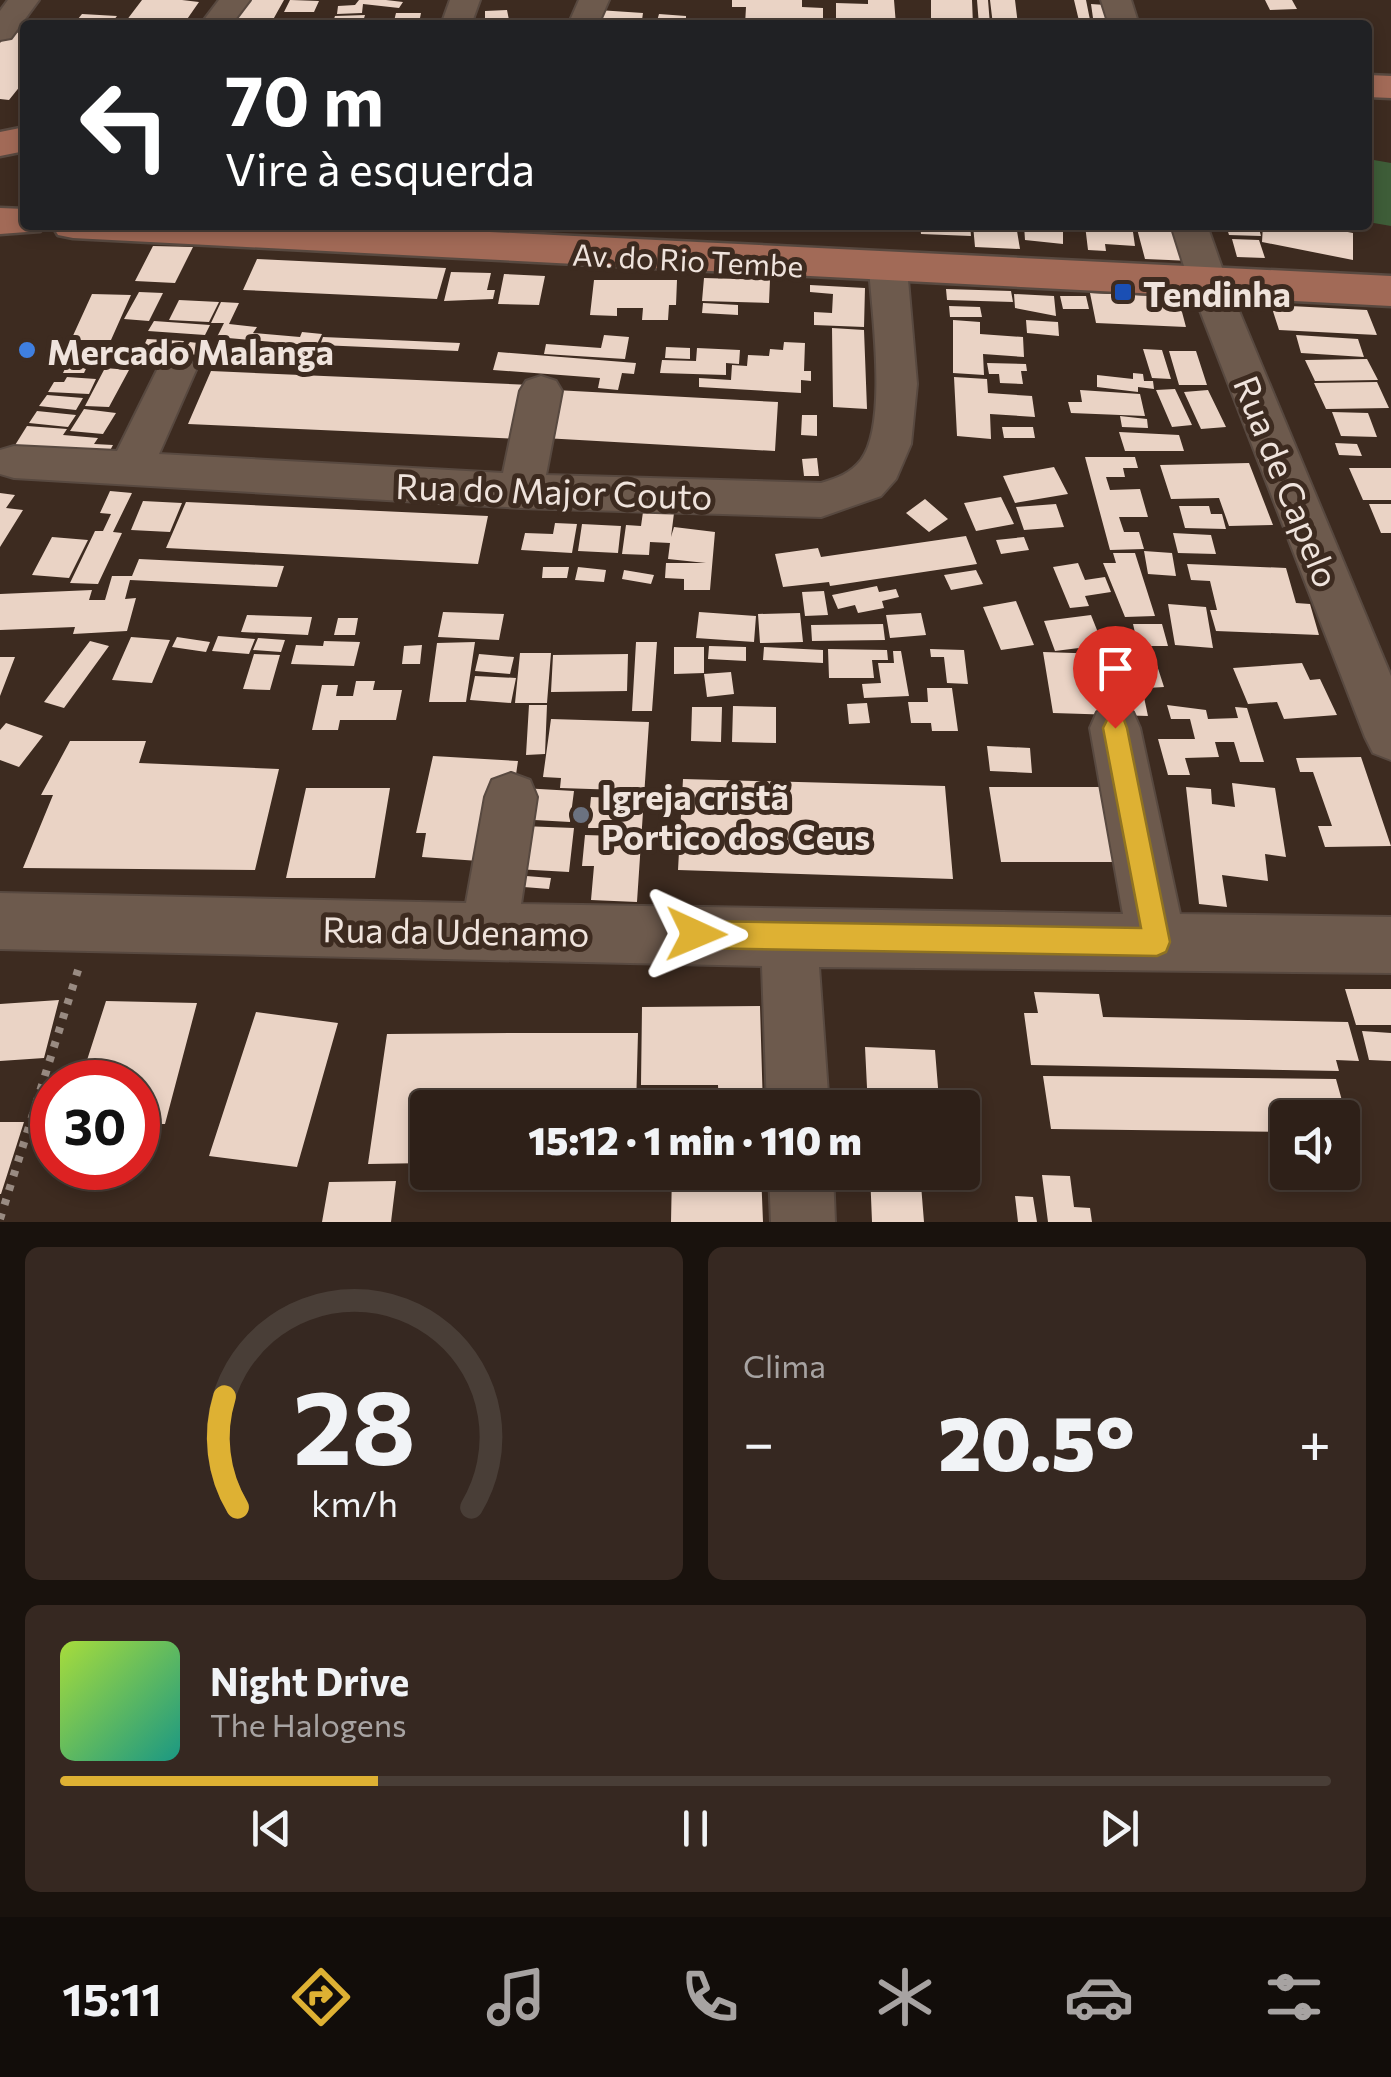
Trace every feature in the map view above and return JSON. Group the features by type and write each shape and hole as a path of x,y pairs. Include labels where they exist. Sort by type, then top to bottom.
{"main road":[{"name":"Av. do Rio Tembe","path":"234,230 1391,292"}],"street":[{"path":"0,30 24,0"},
{"path":"219,20 235,0"},
{"name":"Rua de Capelo","path":"1191,230 1208,282 1391,736"},
{"name":"Rua do Major Couto","path":"14,462 520,491 821,500 865,485 886,462 897,428 888,268"},
{"path":"132,468 176,370"},
{"path":"520,491 541,391"},
{"path":"1115,728 1157,942"},
{"path":"489,930 511,797"},
{"name":"Rua da Udenamo","path":"0,921 1391,946"},
{"path":"789,938 797,1090"},
{"path":"801,1190 802,1222"}],"path":[{"path":"0,1220 93,923"}],"green space":[{"path":"1372,160 1391,163 1391,226 1372,223"}],"building":[{"path":"142,0 199,2 186,20 127,20"},
{"path":"241,0 284,0 273,20 230,20"},
{"path":"290,0 319,1 314,12 284,12"},
{"path":"359,0 403,2 399,8 363,4 362,13 337,14 338,6 355,5"},
{"path":"732,0 802,0 802,7 823,8 823,20 745,20 746,7 732,7"},
{"path":"868,0 894,0 896,20 836,20 836,3 868,4"},
{"path":"931,0 972,0 973,20 931,20"},
{"path":"977,0 988,0 990,20 979,20"},
{"path":"990,0 1015,0 1017,20 992,20"},
{"path":"1074,0 1086,0 1090,20 1079,20"},
{"path":"1265,0 1292,0 1297,9 1270,10"},
{"path":"1091,4 1105,5 1108,20 1093,20"},
{"path":"507,10 509,20 485,20 485,11"},
{"path":"598,10 643,13 642,20 596,20"},
{"path":"396,13 421,13 420,20 394,20"},
{"path":"82,14 117,16 114,20 77,20"},
{"path":"659,14 686,16 686,20 657,20"},
{"path":"365,15 364,20 334,20 335,16"},
{"path":"9,32 20,33 20,86 9,100 0,99 0,43"},
{"path":"921,230 970,230 971,236 921,234"},
{"path":"973,230 1017,230 1020,249 975,247"},
{"path":"1024,230 1063,230 1063,244 1025,240"},
{"path":"1086,230 1133,230 1135,246 1105,244 1106,251 1088,250"},
{"path":"1137,230 1183,230 1192,261 1145,259"},
{"path":"1228,230 1259,230 1261,236 1229,235"},
{"path":"1263,230 1353,233 1353,260 1262,242"},
{"path":"1232,239 1259,240 1265,258 1237,257"},
{"path":"153,246 193,247 175,283 135,281"},
{"path":"257,259 446,268 437,299 243,290"},
{"path":"451,272 491,273 487,290 495,290 493,299 444,301"},
{"path":"504,274 545,276 539,305 498,304"},
{"path":"704,278 770,280 769,303 702,301"},
{"path":"594,280 677,280 676,305 669,305 668,320 642,320 643,308 617,308 617,316 590,315"},
{"path":"810,285 865,288 864,327 814,325 814,312 832,313 833,294 810,292"},
{"path":"946,289 1011,291 1013,302 947,300"},
{"path":"139,292 163,293 149,321 124,319"},
{"path":"1090,293 1178,297 1186,327 1096,323"},
{"path":"92,294 131,295 111,340 71,340"},
{"path":"1014,294 1054,296 1056,316 1015,308"},
{"path":"1060,296 1086,296 1089,309 1063,309"},
{"path":"179,300 219,302 209,322 169,320"},
{"path":"221,302 239,303 229,324 257,327 253,333 300,337 302,332 322,334 316,346 217,337 224,323 211,323"},
{"path":"703,303 738,305 738,315 702,313"},
{"path":"1271,305 1367,310 1377,335 1279,330"},
{"path":"949,306 980,307 982,317 950,317"},
{"path":"953,320 980,322 980,334 1023,337 1024,357 983,354 984,375 953,373"},
{"path":"1026,320 1058,322 1059,336 1027,333"},
{"path":"154,321 210,325 205,335 148,331"},
{"path":"832,328 864,330 867,409 833,407"},
{"path":"604,335 629,337 625,359 544,354 546,344 601,348"},
{"path":"1296,335 1358,339 1364,357 1301,353"},
{"path":"323,337 460,343 458,351 320,345"},
{"path":"147,339 184,341 178,352 142,350"},
{"path":"190,342 249,350 242,361 182,353"},
{"path":"784,342 805,343 804,371 811,371 811,381 801,380 801,393 699,387 699,378 731,380 732,365 747,366 748,355 769,356 770,349 783,350"},
{"path":"254,344 309,348 305,357 285,355 288,350 275,349 273,355 250,354"},
{"path":"666,347 690,348 690,359 665,358"},
{"path":"697,348 740,350 739,364 726,363 726,375 660,373 662,360 696,361"},
{"path":"1143,349 1162,350 1171,379 1152,378"},
{"path":"1169,351 1196,351 1207,385 1179,385"},
{"path":"498,352 636,363 634,374 622,373 618,390 598,388 600,378 493,370"},
{"path":"72,354 93,354 84,373 63,373"},
{"path":"1367,359 1378,380 1315,381 1305,360"},
{"path":"987,363 1026,364 1027,371 1021,371 1023,384 1000,383 999,374 989,374"},
{"path":"105,368 129,370 109,407 85,406"},
{"path":"211,371 531,385 520,439 188,424"},
{"path":"1133,373 1143,374 1144,381 1153,381 1154,389 1138,387 1138,392 1097,387 1097,375 1133,379"},
{"path":"67,377 96,379 89,394 48,392 54,382 64,382"},
{"path":"954,377 987,379 988,393 1032,396 1035,417 990,414 991,439 957,436"},
{"path":"1377,382 1389,408 1326,409 1314,383"},
{"path":"1175,389 1192,425 1172,427 1156,390"},
{"path":"555,390 778,402 775,451 544,438"},
{"path":"1080,390 1140,394 1145,416 1071,413 1068,402 1082,402"},
{"path":"1208,390 1226,427 1201,429 1184,392"},
{"path":"47,395 83,398 76,410 39,406"},
{"path":"84,409 116,413 103,434 70,431"},
{"path":"37,411 76,415 68,427 29,423"},
{"path":"1332,412 1368,413 1377,437 1341,436"},
{"path":"802,415 817,415 817,436 801,435"},
{"path":"1120,416 1147,419 1148,428 1122,427"},
{"path":"27,426 67,429 63,435 98,438 94,444 113,445 106,458 12,450"},
{"path":"1002,427 1033,427 1035,438 1004,438"},
{"path":"1119,432 1179,435 1184,451 1125,451"},
{"path":"1335,443 1357,444 1362,456 1339,455"},
{"path":"1085,457 1135,457 1138,468 1123,468 1125,477 1106,477 1110,490 1140,489 1148,517 1119,517 1124,532 1139,532 1144,549 1110,550"},
{"path":"817,458 819,476 804,476 802,459"},
{"path":"1249,463 1273,525 1229,526 1219,498 1171,499 1160,465"},
{"path":"1054,467 1068,494 1015,503 1003,476"},
{"path":"1349,468 1391,468 1391,500 1363,500"},
{"path":"110,491 132,493 113,532 122,533 98,584 70,583 95,531 103,531 111,514 100,513"},
{"path":"0,493 15,495 6,508 23,510 0,547"},
{"path":"1001,497 1014,524 976,531 964,503"},
{"path":"925,499 948,519 929,532 906,513"},
{"path":"143,501 182,503 170,532 131,530"},
{"path":"186,502 488,516 478,564 166,548"},
{"path":"1056,504 1064,527 1024,530 1016,507"},
{"path":"1369,504 1391,504 1391,533 1381,533"},
{"path":"1179,506 1209,506 1211,514 1222,514 1226,529 1185,528"},
{"path":"643,512 674,513 671,537 674,527 715,532 710,590 684,590 684,579 665,578 666,563 706,563 668,559 670,543 650,542 649,555 622,554 626,525 641,526"},
{"path":"555,523 577,524 572,553 521,550 525,533 553,534"},
{"path":"582,524 621,526 618,553 578,551"},
{"path":"1173,533 1211,535 1216,554 1178,553"},
{"path":"966,536 977,564 830,586 829,582 783,587 775,554 818,548 821,557"},
{"path":"52,537 88,540 69,578 32,575"},
{"path":"1024,537 1029,550 1001,554 996,540"},
{"path":"1144,551 1172,553 1176,576 1148,574"},
{"path":"1113,553 1135,553 1155,616 1125,617 1103,563 1116,563"},
{"path":"139,559 284,566 277,587 130,580 125,599 136,598 127,631 73,634 75,627 0,630 0,594 92,590 89,600 105,600 112,576 132,576"},
{"path":"1078,563 1085,580 1105,577 1111,592 1085,596 1089,606 1070,608 1053,567"},
{"path":"1187,564 1286,568 1296,603 1310,604 1319,635 1216,631 1210,610 1217,610 1210,581 1191,580"},
{"path":"543,567 569,567 567,578 542,578"},
{"path":"578,567 606,570 604,582 575,580"},
{"path":"624,570 654,575 651,584 622,579"},
{"path":"976,570 983,584 951,590 944,575"},
{"path":"877,586 879,592 896,589 899,597 882,601 884,608 858,613 855,605 838,609 832,595"},
{"path":"824,591 828,615 805,616 802,592"},
{"path":"1016,601 1034,645 1001,650 983,607"},
{"path":"1168,604 1206,607 1213,648 1175,645"},
{"path":"443,612 504,614 499,640 438,637"},
{"path":"699,612 756,616 754,642 696,638"},
{"path":"800,613 803,642 760,643 758,614"},
{"path":"921,613 926,635 890,638 886,615"},
{"path":"247,615 312,617 308,635 241,632"},
{"path":"1091,615 1103,645 1055,651 1044,621"},
{"path":"338,618 358,618 355,635 334,635"},
{"path":"883,624 885,640 812,641 811,625"},
{"path":"1133,624 1162,624 1168,646 1138,646"},
{"path":"218,636 255,639 249,654 212,651"},
{"path":"131,637 170,640 152,683 112,680"},
{"path":"177,637 210,642 206,652 172,647"},
{"path":"258,638 285,640 281,652 253,650"},
{"path":"90,641 109,646 64,708 44,702"},
{"path":"324,641 360,642 354,666 291,664 296,645 323,646"},
{"path":"475,642 466,702 429,702 437,643"},
{"path":"636,642 657,642 652,711 632,711"},
{"path":"422,645 420,664 402,664 404,646"},
{"path":"709,646 746,647 746,661 708,659"},
{"path":"674,647 704,647 704,673 674,674"},
{"path":"764,647 823,650 823,663 763,660"},
{"path":"828,649 887,650 888,660 872,660 874,678 829,678"},
{"path":"930,649 964,650 968,684 947,683 944,657 931,657"},
{"path":"893,651 901,651 909,696 864,698 862,684 881,683 878,663 894,663"},
{"path":"1043,652 1135,655 1148,716 1053,713"},
{"path":"520,653 551,653 547,703 515,703"},
{"path":"254,654 280,655 270,690 243,689"},
{"path":"479,654 514,657 510,674 475,671"},
{"path":"628,654 627,691 551,692 553,655"},
{"path":"1154,656 1164,687 1147,688 1137,658"},
{"path":"0,657 15,657 0,696"},
{"path":"1302,663 1310,680 1320,679 1337,715 1284,719 1277,702 1248,704 1233,668"},
{"path":"731,672 734,694 707,697 704,674"},
{"path":"475,676 516,678 511,703 470,700"},
{"path":"356,681 375,681 373,690 402,690 396,720 340,720 338,730 312,730 322,685 338,685 336,696 353,696"},
{"path":"927,688 952,688 958,731 932,731 931,723 911,723 908,702 928,702"},
{"path":"867,703 870,723 849,724 847,704"},
{"path":"529,705 547,705 545,754 526,755"},
{"path":"1167,705 1206,710 1208,719 1238,718 1235,707 1247,708 1264,762 1240,762 1234,742 1215,742 1219,757 1185,758 1190,775 1168,775 1158,739 1195,739 1190,719 1171,719"},
{"path":"733,706 776,707 776,743 732,742"},
{"path":"692,707 722,707 721,742 691,741"},
{"path":"551,719 649,722 637,902 591,900 594,866 582,866 585,835 617,836 617,828 588,828 591,797 620,798 621,790 560,788 561,778 543,777"},
{"path":"6,723 43,736 19,767 0,760 0,730"},
{"path":"70,741 146,741 139,763 279,769 255,870 23,868 53,795 41,795"},
{"path":"987,746 1030,748 1032,773 990,771"},
{"path":"433,756 518,761 513,795 479,861 422,857 426,833 416,833"},
{"path":"1361,757 1391,846 1325,847 1318,826 1332,826 1313,772 1300,772 1296,758"},
{"path":"683,779 945,786 953,879 678,870"},
{"path":"1232,783 1275,788 1286,857 1265,854 1268,881 1222,875 1227,907 1199,904 1186,787 1211,789 1212,804 1235,807"},
{"path":"989,787 1103,787 1119,862 1001,862"},
{"path":"306,788 390,788 375,878 286,878"},
{"path":"522,788 574,791 570,822 517,819"},
{"path":"522,826 574,828 569,872 516,869"},
{"path":"514,875 551,878 549,889 511,886"},
{"path":"1345,989 1391,989 1391,1025 1356,1025"},
{"path":"1034,992 1099,994 1103,1017 1348,1022 1359,1061 1336,1060 1339,1071 1031,1065 1024,1013 1038,1013"},
{"path":"59,1000 44,1058 0,1061 0,1004"},
{"path":"106,1001 197,1003 165,1124 160,1124 160,1060 87,1060"},
{"path":"760,1006 762,1090 718,1090 718,1085 641,1085 642,1007"},
{"path":"256,1012 338,1023 297,1167 209,1156"},
{"path":"1362,1031 1391,1033 1391,1061 1369,1060"},
{"path":"638,1033 636,1090 410,1090 410,1163 368,1164 387,1034"},
{"path":"865,1047 935,1050 938,1090 867,1090"},
{"path":"1043,1076 1336,1079 1342,1100 1270,1100 1270,1132 1051,1129"},
{"path":"0,1122 24,1122 1,1194 0,1194"},
{"path":"1042,1175 1070,1176 1074,1207 1090,1208 1092,1222 1048,1222"},
{"path":"396,1181 391,1222 322,1222 329,1182"},
{"path":"672,1190 762,1190 763,1222 671,1222"},
{"path":"871,1190 921,1190 924,1222 872,1222"},
{"path":"1015,1196 1033,1197 1037,1222 1018,1222"}],"place":[{"name":"Tendinha","path":"1123,292"},
{"name":"Mercado Malanga","path":"27,350"},
{"name":"Igreja cristã Portico dos Ceus","path":"581,815"}],"route":[{"path":"696,934 1157,942 1115,728"}]}
